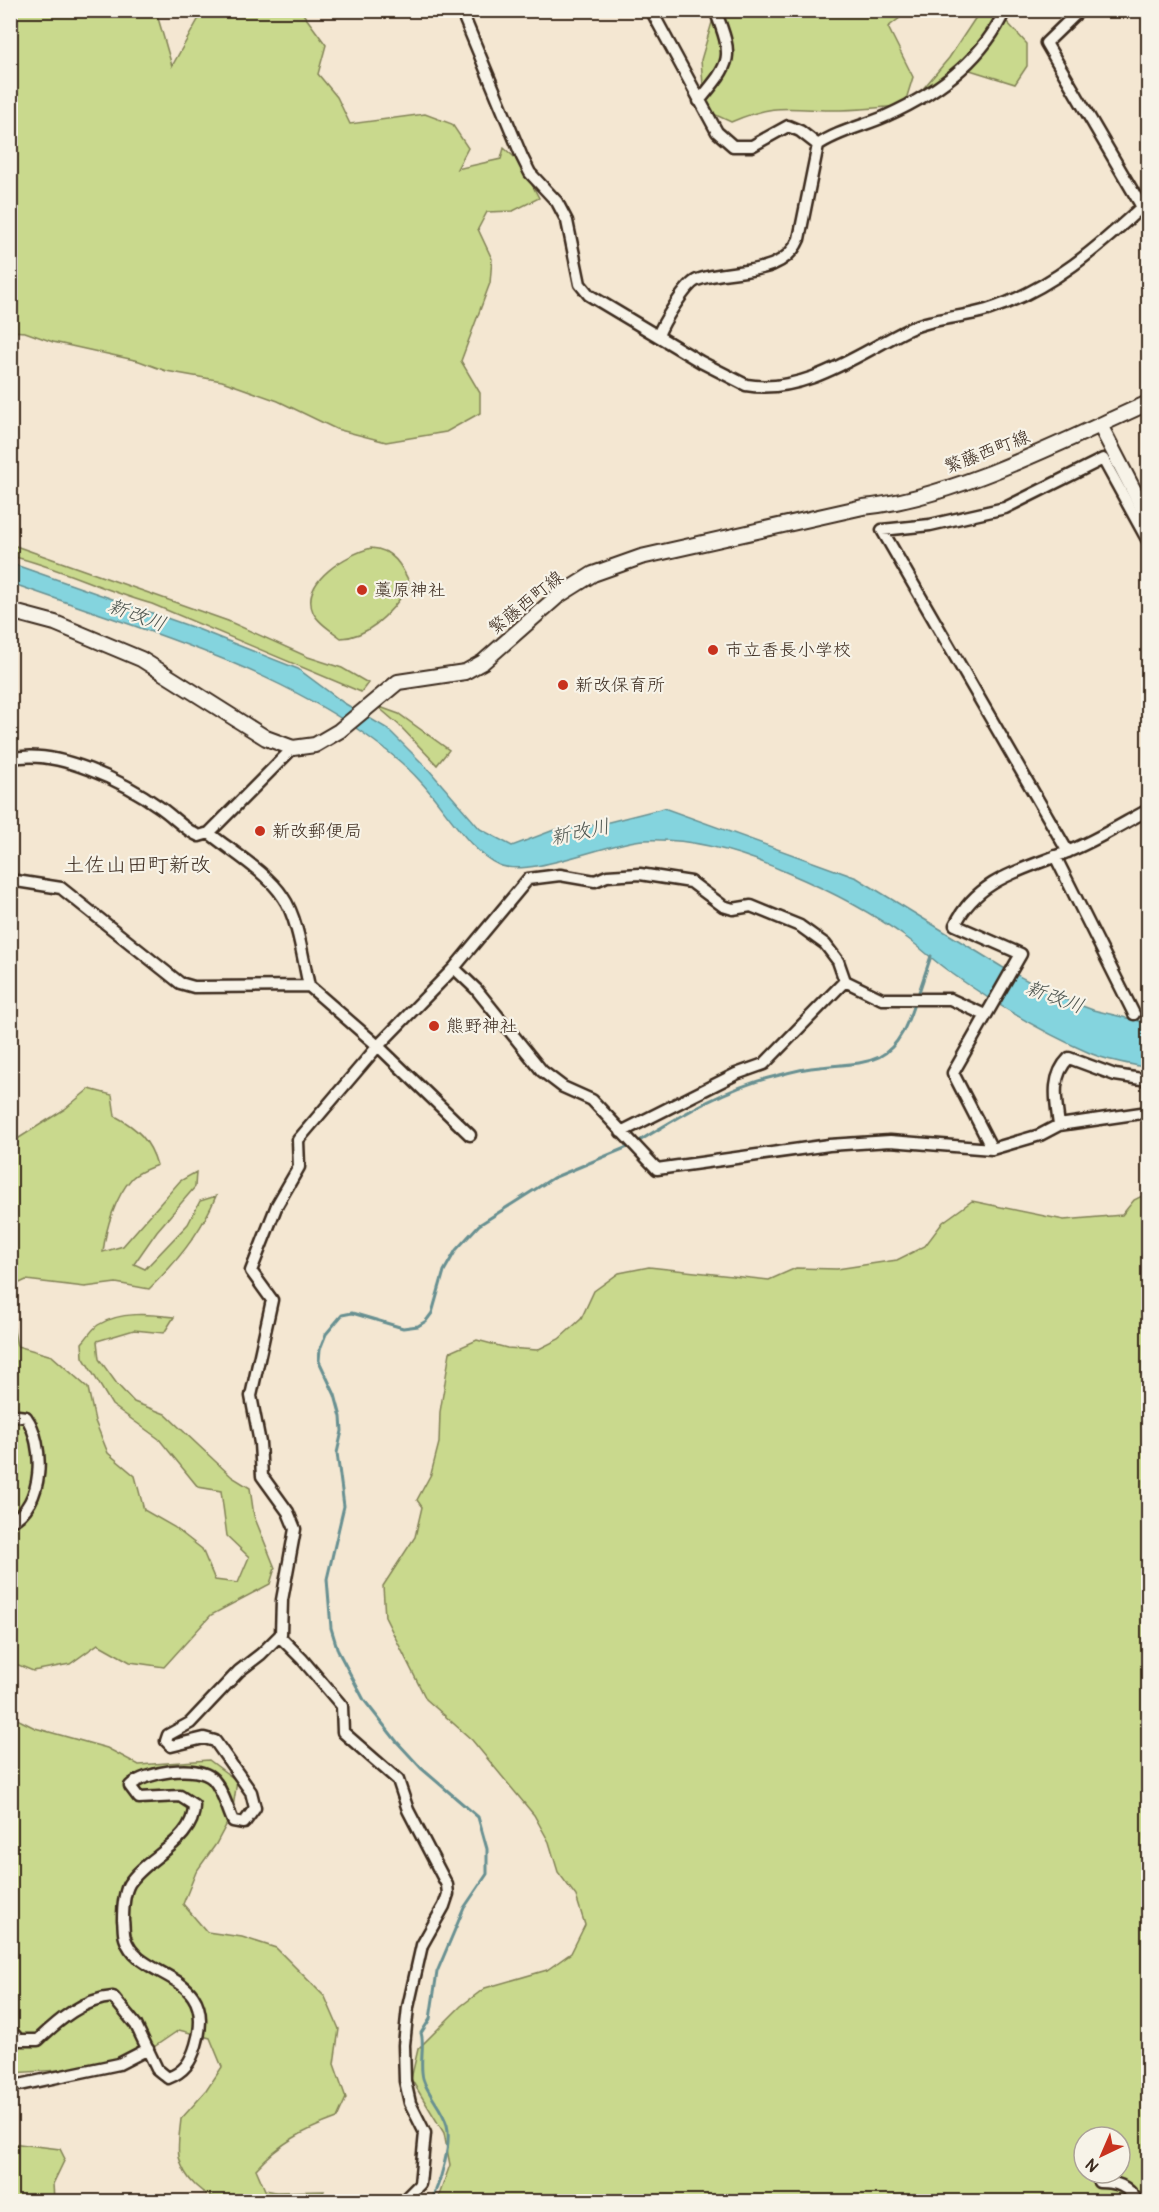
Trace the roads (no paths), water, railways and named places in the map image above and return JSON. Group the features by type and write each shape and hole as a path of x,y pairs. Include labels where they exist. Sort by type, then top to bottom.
{"main road":[{"name":"繁藤西町線","path":"293,748 315,745 339,732 398,682 465,672 483,662 558,596 593,574 615,565 863,507 893,504 967,480 1149,403"},
{"path":"1100,425 1149,518"},
{"path":"10,611 55,623 141,659 266,738 293,748"}],"street":[{"path":"461,10 522,157 531,173 557,202 567,220 579,284 604,306 746,385 762,388 783,385 841,365 910,328 986,310 1025,296 1068,271 1145,204 1046,44 1080,10"},
{"path":"651,10 717,132 734,146 752,146 788,126 800,131 818,146"},
{"path":"699,100 724,70 728,52 715,10"},
{"path":"658,336 679,300 695,280 781,262 795,249 818,146 827,139 886,116 935,89 961,69 994,34 1005,10"},
{"path":"1068,852 882,530 930,525 1005,508 1103,459 1149,541"},
{"path":"10,759 47,757 74,762 149,800 194,834 204,836 293,748"},
{"path":"992,1149 953,1073 1021,954 956,925 964,906 989,885 1068,852 1149,810"},
{"path":"209,833 275,887 285,898 309,986 378,1046 470,1135"},
{"path":"1055,856 1134,1014"},
{"path":"10,2030 20,2040 38,2040 82,2005 96,1998 113,1997 135,2025 157,2069 168,2078 180,2073 192,2059 198,2038 199,2014 192,1995 176,1978 144,1962 131,1950 124,1937 123,1909 129,1885 192,1824 194,1805 180,1796 140,1798 130,1786 138,1778 148,1774 181,1771 199,1773 212,1778 222,1794 232,1821 244,1823 255,1808 251,1792 215,1741 204,1738 171,1746 166,1741 168,1735 190,1723 239,1671 279,1636 294,1529 288,1512 262,1476 260,1443 251,1396 272,1300 251,1271 273,1214 299,1167 298,1140 378,1046 454,968 528,879 560,875 595,881 607,876 640,874 691,882 723,906 733,909 751,906 800,926 825,944 838,961 845,981 882,999 950,999 985,1015"},
{"path":"10,880 61,888 180,983 194,987 309,986"},
{"path":"454,968 483,996 542,1071 563,1087 592,1100 657,1169 829,1145 890,1141 992,1149 1040,1135 1059,1125 1149,1112"},
{"path":"621,1132 706,1088 764,1064 845,981"},
{"path":"1059,1125 1054,1089 1061,1066 1069,1058 1115,1075 1149,1080"},
{"path":"10,1415 26,1417 33,1425 39,1480 33,1502 10,1522"},
{"path":"279,1636 342,1706 343,1732 398,1780 408,1810 447,1885 448,1894 444,1906 422,1944 408,2007 404,2046 405,2081 410,2103 425,2133 420,2184 402,2202"},
{"path":"10,2087 118,2064 148,2049"},
{"path":"1123,2185 1138,2202"}],"water":[{"name":"新改川","path":"10,563 195,628 298,669 344,703 388,729 429,770 480,829 512,846 554,830 601,824 664,808 857,878 1002,967 1058,997 1093,1010 1148,1023 1148,1068 1099,1056 1054,1036 981,994 907,938 864,910 803,880 736,853 699,844 644,840 530,867 513,868 499,865 477,850 429,791 401,762 366,735 325,709 283,686 194,647 11,583"}],"waterway":[{"path":"918,995 931,956"},
{"path":"636,1143 703,1104 757,1081 804,1069 857,1063 879,1057 898,1040 915,1001"},
{"path":"430,2202 444,2164 448,2133 445,2119 423,2079 421,2033 430,2019 437,1972 464,1908 487,1874 487,1849 478,1817 421,1768 397,1742 364,1700 338,1651 331,1628 327,1579 344,1506 337,1453 342,1431 335,1395 319,1361 320,1349 326,1334 342,1315 352,1313 403,1328 418,1326 426,1321 432,1313 444,1271 456,1250 479,1225 553,1178 630,1146"}],"place":[{"name":"藁原神社","path":"362,590"},
{"name":"市立香長小学校","path":"713,650"},
{"name":"新改保育所","path":"563,685"},
{"name":"新改郵便局","path":"260,831"},
{"name":"熊野神社","path":"434,1026"}],"district":[{"name":"土佐山田町新改","path":"137,865"}]}
